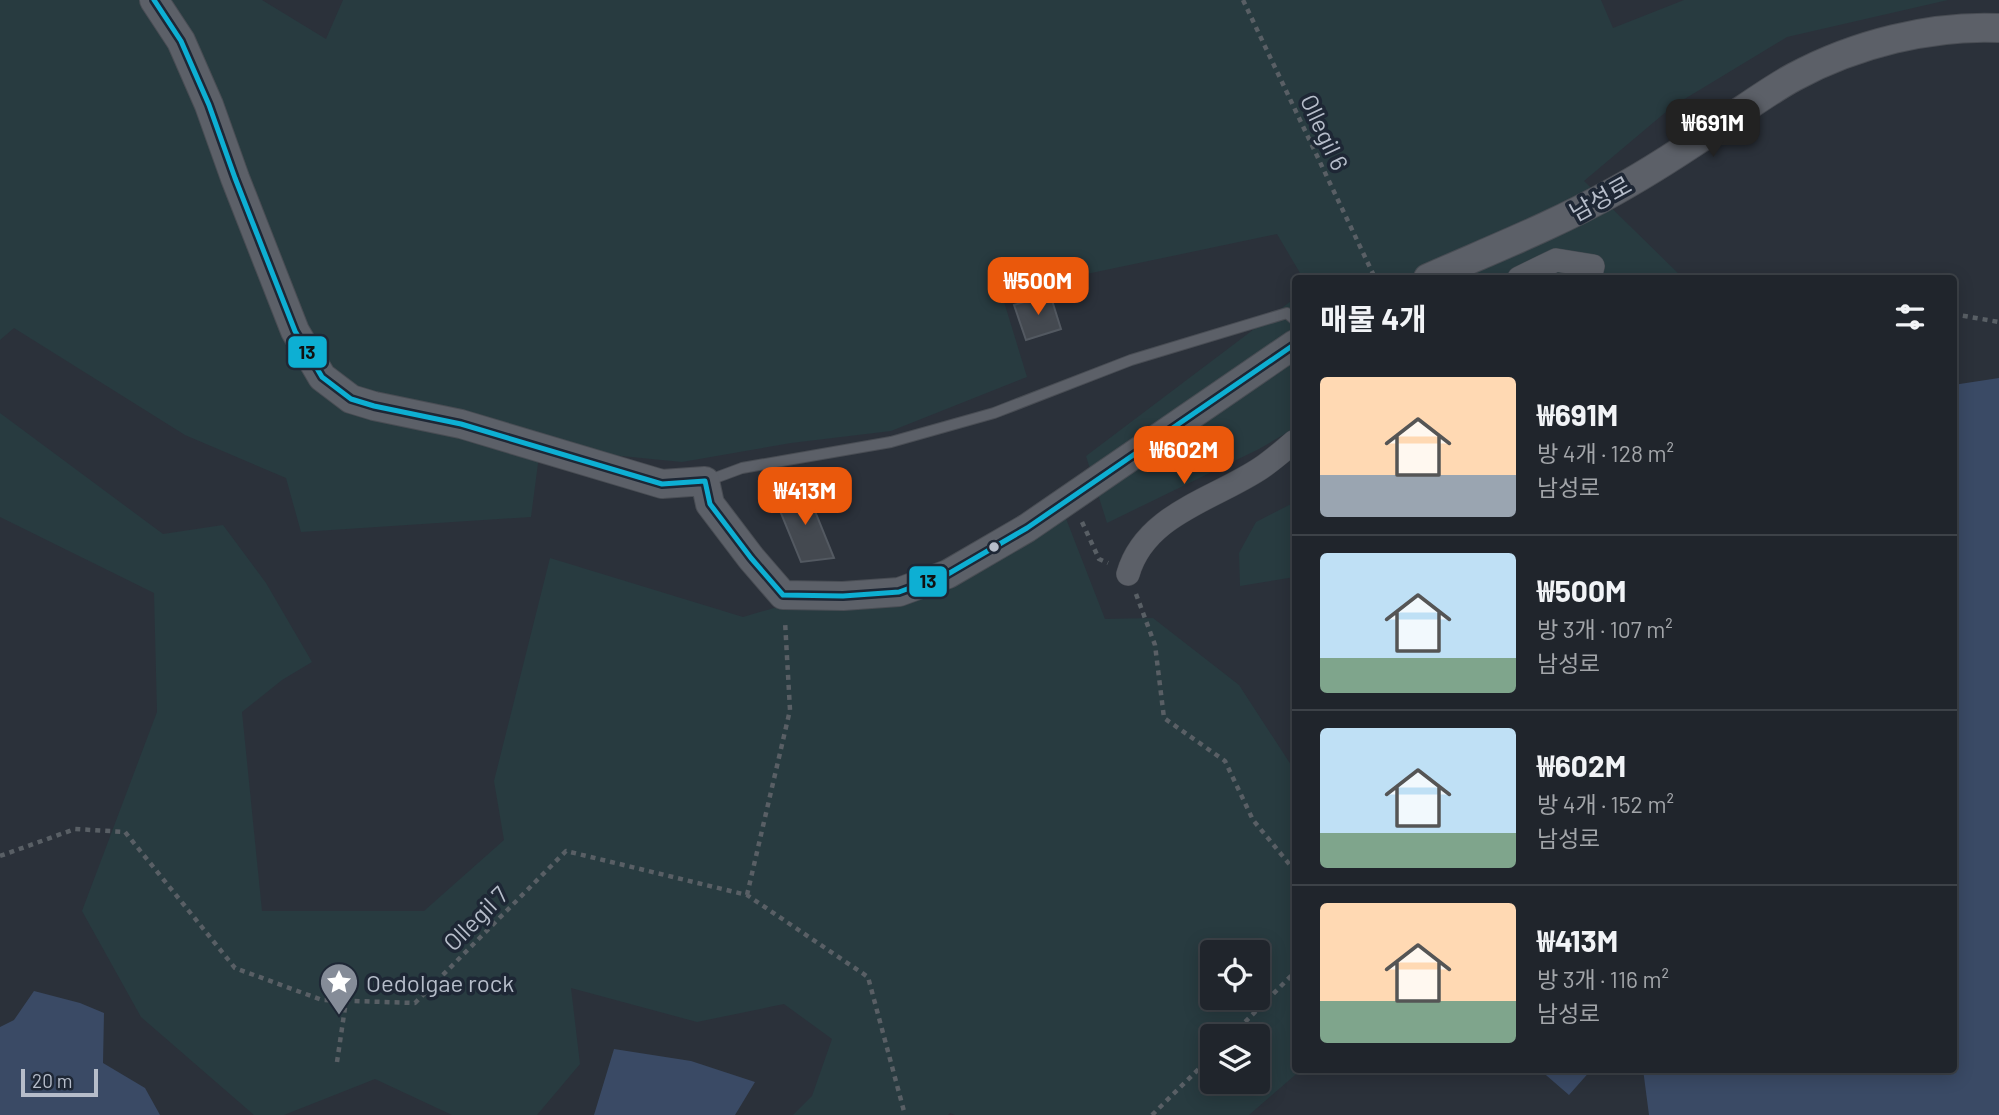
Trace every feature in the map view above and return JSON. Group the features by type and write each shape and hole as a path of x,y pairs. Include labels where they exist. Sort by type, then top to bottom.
{"street":[{"path":"154,0 187,54 295,331 323,377 351,399 374,406 461,424 662,484 705,481 710,504 751,558 783,594 843,596 899,592 948,574 1027,528 1292,346"},
{"name":"남성로","path":"1435,275 1523,238 1616,190 1679,153 1795,76 1864,48 1901,38 1943,29 1999,28"},
{"path":"1525,275 1556,260 1593,266 1591,275"},
{"path":"1128,574 1132,560 1161,524 1261,468 1292,443"}],"lane":[{"path":"705,481 742,468 891,442 994,413 1131,360 1291,316"}],"path":[{"name":"Ollegil 6","path":"1243,0 1374,275"},
{"path":"1957,315 1999,322"},
{"path":"1067,500 1077,511 1099,559 1128,574 1156,645 1164,719 1226,761 1253,820 1292,867"},
{"path":"783,594 790,710 747,895 869,977 905,1115"},
{"name":"Ollegil 7","path":"0,856 75,829 125,832 235,968 323,1000 415,1003 566,851 747,895"},
{"path":"1243,1024 1292,975"},
{"path":"337,1062 346,1001"},
{"path":"1152,1115 1200,1068"}],"green space":[{"path":"0,0 262,0 326,39 343,0 1601,0 1613,28 1684,0 1948,0 1787,37 1673,106 1584,181 1680,275 1301,275 1277,234 1001,292 1027,377 891,431 791,443 682,462 540,448 531,517 301,532 286,478 185,435 14,328 0,340"},
{"path":"1292,300 1292,430 1259,449 1107,523 1086,456"},
{"path":"0,413 163,534 223,525 266,583 312,662 282,680 242,712 262,911 424,911 504,840 494,781 550,558 743,617 818,595 941,594 1065,516 1105,619 1153,618 1239,685 1292,766 1292,1073 1297,1073 1249,1115 793,1115 812,1096 832,1039 784,1004 697,1022 571,988 580,1064 537,1115 452,1115 375,1079 284,1115 254,1115 141,1017 82,911 157,712 154,593 0,517"},
{"path":"1292,504 1292,577 1240,586 1239,553 1256,522"}],"water":[{"path":"1999,378 1999,1115 1649,1115 1644,1073 1957,1073 1957,384"},
{"path":"34,991 80,1003 104,1013 103,1063 145,1088 160,1115 0,1115 0,1027 14,1020"},
{"path":"614,1049 691,1061 755,1082 735,1115 594,1115"},
{"path":"1544,1073 1588,1073 1569,1095"}],"building":[{"path":"1050,294 1061,329 1026,340 1014,305"},
{"path":"806,489 834,558 801,562 776,501"}],"transit line":[{"name":"13","path":"154,0 181,41 209,105 295,331 322,377 351,399 374,406 461,424 662,484 705,481 710,504 783,595 843,596 899,592 948,574 1027,528 1292,346"}],"place":[{"name":"Oedolgae rock","path":"339,1016"}]}
